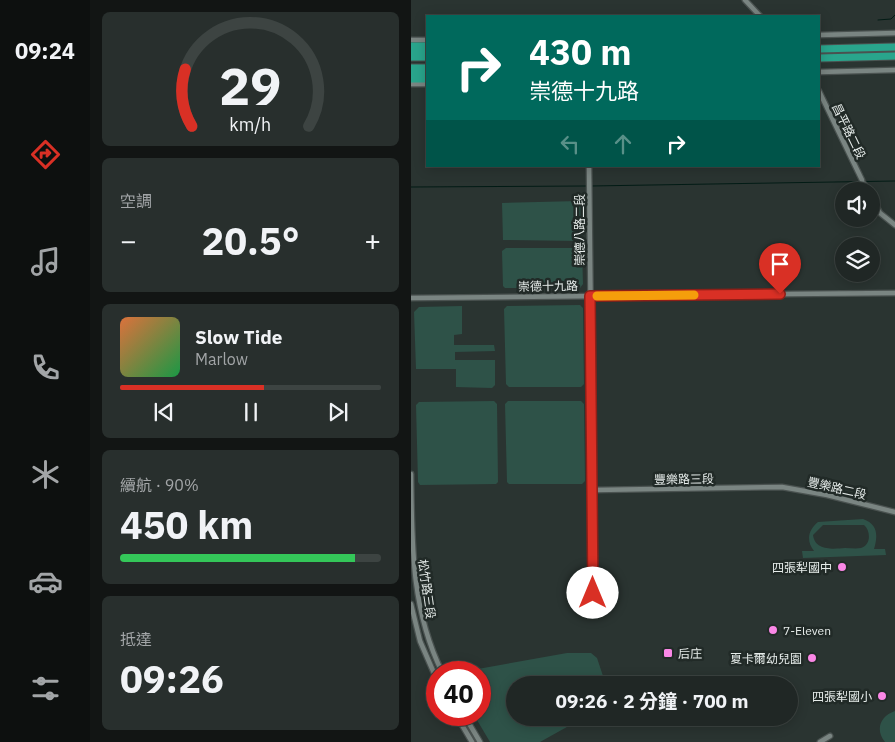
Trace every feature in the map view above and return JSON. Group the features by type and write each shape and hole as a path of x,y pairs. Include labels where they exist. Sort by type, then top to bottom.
{"highway":[{"path":"411,46 426,46"},
{"path":"820,49 895,47"},
{"path":"411,52 426,51"},
{"path":"820,58 895,56"},
{"path":"411,58 426,57"},
{"path":"411,68 426,68"},
{"path":"411,74 426,74"},
{"path":"411,79 426,79"}],"street":[{"path":"745,0 759,15"},
{"path":"820,34 895,33"},
{"path":"411,40 426,40"},
{"path":"820,72 895,70"},
{"path":"411,84 426,84"},
{"name":"昌平路二段","path":"820,93 863,182"},
{"name":"崇德八路二段","path":"589,167 593,593"},
{"path":"880,214 895,225"},
{"name":"崇德十九路","path":"411,298 895,293"},
{"name":"松竹路三段","path":"411,474 415,590 421,621 436,661"},
{"name":"豐樂路三段","path":"593,490 774,487"},
{"name":"豐樂路二段","path":"774,487 827,495 895,512"},
{"name":"松竹路三段","path":"411,604 420,641 429,661"},
{"path":"463,726 472,742"},
{"path":"471,726 480,742"},
{"path":"820,742 830,736"}],"green space":[{"path":"579,201 582,204 582,238 580,241 503,240 502,203"},
{"path":"506,248 580,248 582,250 583,284 580,288 505,288 503,286 502,251"},
{"path":"580,305 583,308 584,384 581,387 509,387 506,384 504,309 507,306"},
{"path":"462,306 462,334 454,335 454,345 494,345 495,351 455,352 455,360 495,360 495,385 492,388 456,387 456,369 416,369 414,312 419,307"},
{"path":"494,401 497,404 498,482 496,484 420,485 418,482 416,405 419,402"},
{"path":"508,401 581,401 584,404 585,481 582,484 509,484 507,482 505,404"},
{"path":"863,519 868,521 876,531 874,549 885,549 886,555 803,558 802,551 814,551 811,547 809,536 812,528 818,522","holes":["823,525 864,525 868,531 869,538 867,544 861,548 825,548 814,540 813,535"]},
{"path":"567,653 591,653 597,658 603,676 506,676 506,726 569,726 540,742 490,742 481,726 491,726 491,667"},
{"path":"895,711 895,742 885,742 880,733 881,724 886,716"}],"waterway":[{"path":"878,20 891,19 895,15"},
{"path":"591,186 895,181"},
{"path":"411,187 587,186"}],"slow traffic":[{"path":"597,296 694,295"}],"place":[{"name":"四張犁國中","path":"842,567"},
{"name":"7-Eleven","path":"773,630"},
{"name":"后庄","path":"668,653"},
{"name":"夏卡爾幼兒園","path":"812,658"},
{"name":"四張犁國小","path":"882,696"}],"route":[{"path":"593,593 594,498 590,296 780,294"}]}
